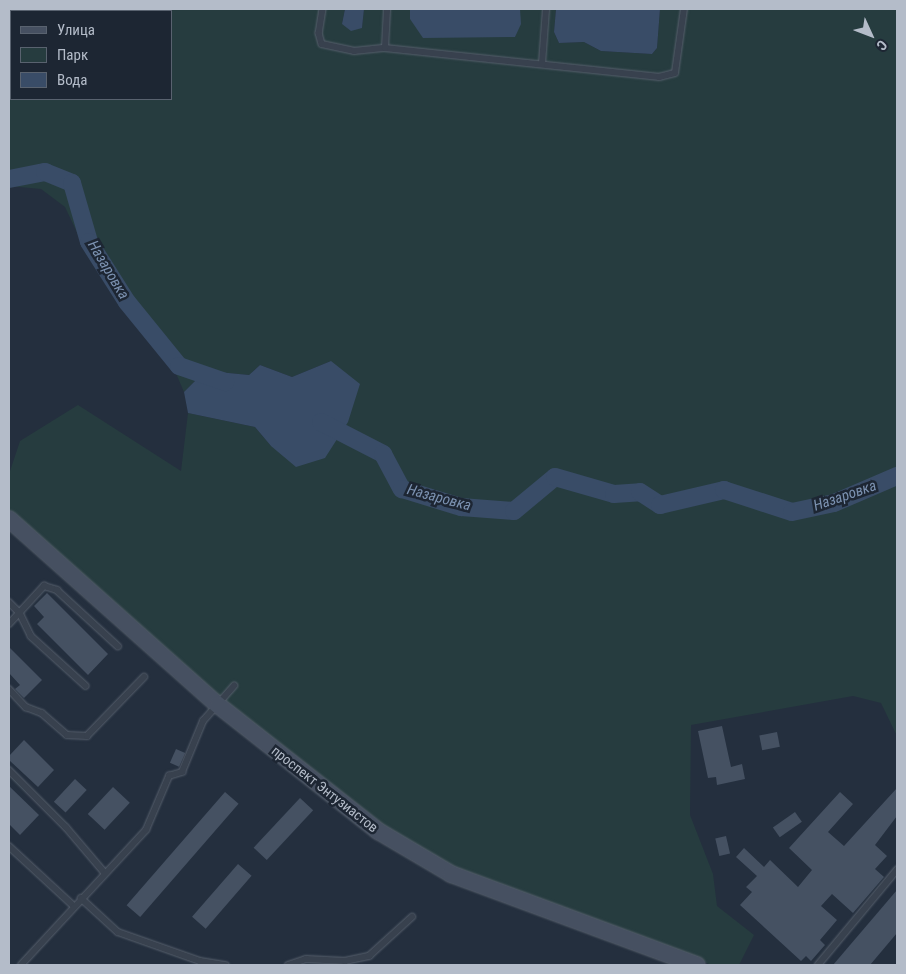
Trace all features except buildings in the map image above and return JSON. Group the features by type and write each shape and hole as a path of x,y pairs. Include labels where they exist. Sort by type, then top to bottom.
{"street":[{"name":"проспект Энтузиастов","path":"9,519 218,705 378,832 451,874 697,965"}],"lane":[{"path":"323,9 319,33 322,44 354,51 385,48 659,77 675,73 684,9"},
{"path":"385,48 387,9"},
{"path":"542,64 546,9"},
{"path":"9,624 44,586 57,590 118,646"},
{"path":"9,602 20,613 31,636 86,686"},
{"path":"9,689 26,707 42,713 66,735 87,736 144,677"},
{"path":"21,965 146,830 169,776 182,772 204,721 234,686"},
{"path":"9,770 66,827 105,873"},
{"path":"9,846 74,906"},
{"path":"818,965 897,870"},
{"path":"81,898 118,932 200,961 226,965"},
{"path":"288,965 306,959 345,961 369,956 412,917"}],"green space":[{"path":"9,9 345,9 342,24 362,28 364,9 410,9 410,19 476,36 515,37 520,9 556,9 554,32 559,43 584,42 601,51 652,54 657,48 660,9 897,9 897,736 881,703 853,696 691,725 690,815 713,874 717,906 754,935 739,965 711,965 673,948 453,869 416,850 220,698 9,510 9,474 20,441 78,405 181,471 188,413 255,427 271,446 331,361 292,377 260,365 249,375 218,372 201,375 184,392 175,371 120,306 82,243 65,207 41,189 9,186"}],"water":[{"path":"345,9 364,9 362,28 351,31 342,24"},
{"path":"410,9 520,9 521,24 515,37 423,38 410,19"},
{"path":"556,9 660,9 657,48 652,54 601,51 584,42 559,43 554,32"},
{"path":"331,361 360,384 348,422 325,458 296,467 271,446 255,427 188,413 184,392 201,375 218,372 249,375 260,365 292,377"}],"waterway":[{"name":"Назаровка","path":"9,179 45,172 72,183 89,242 127,302 179,366 225,382"},
{"name":"Назаровка","path":"321,422 383,454 402,489 461,507 514,511 555,477 614,494 640,492 660,505 724,490 792,512 834,503 897,476"}]}
